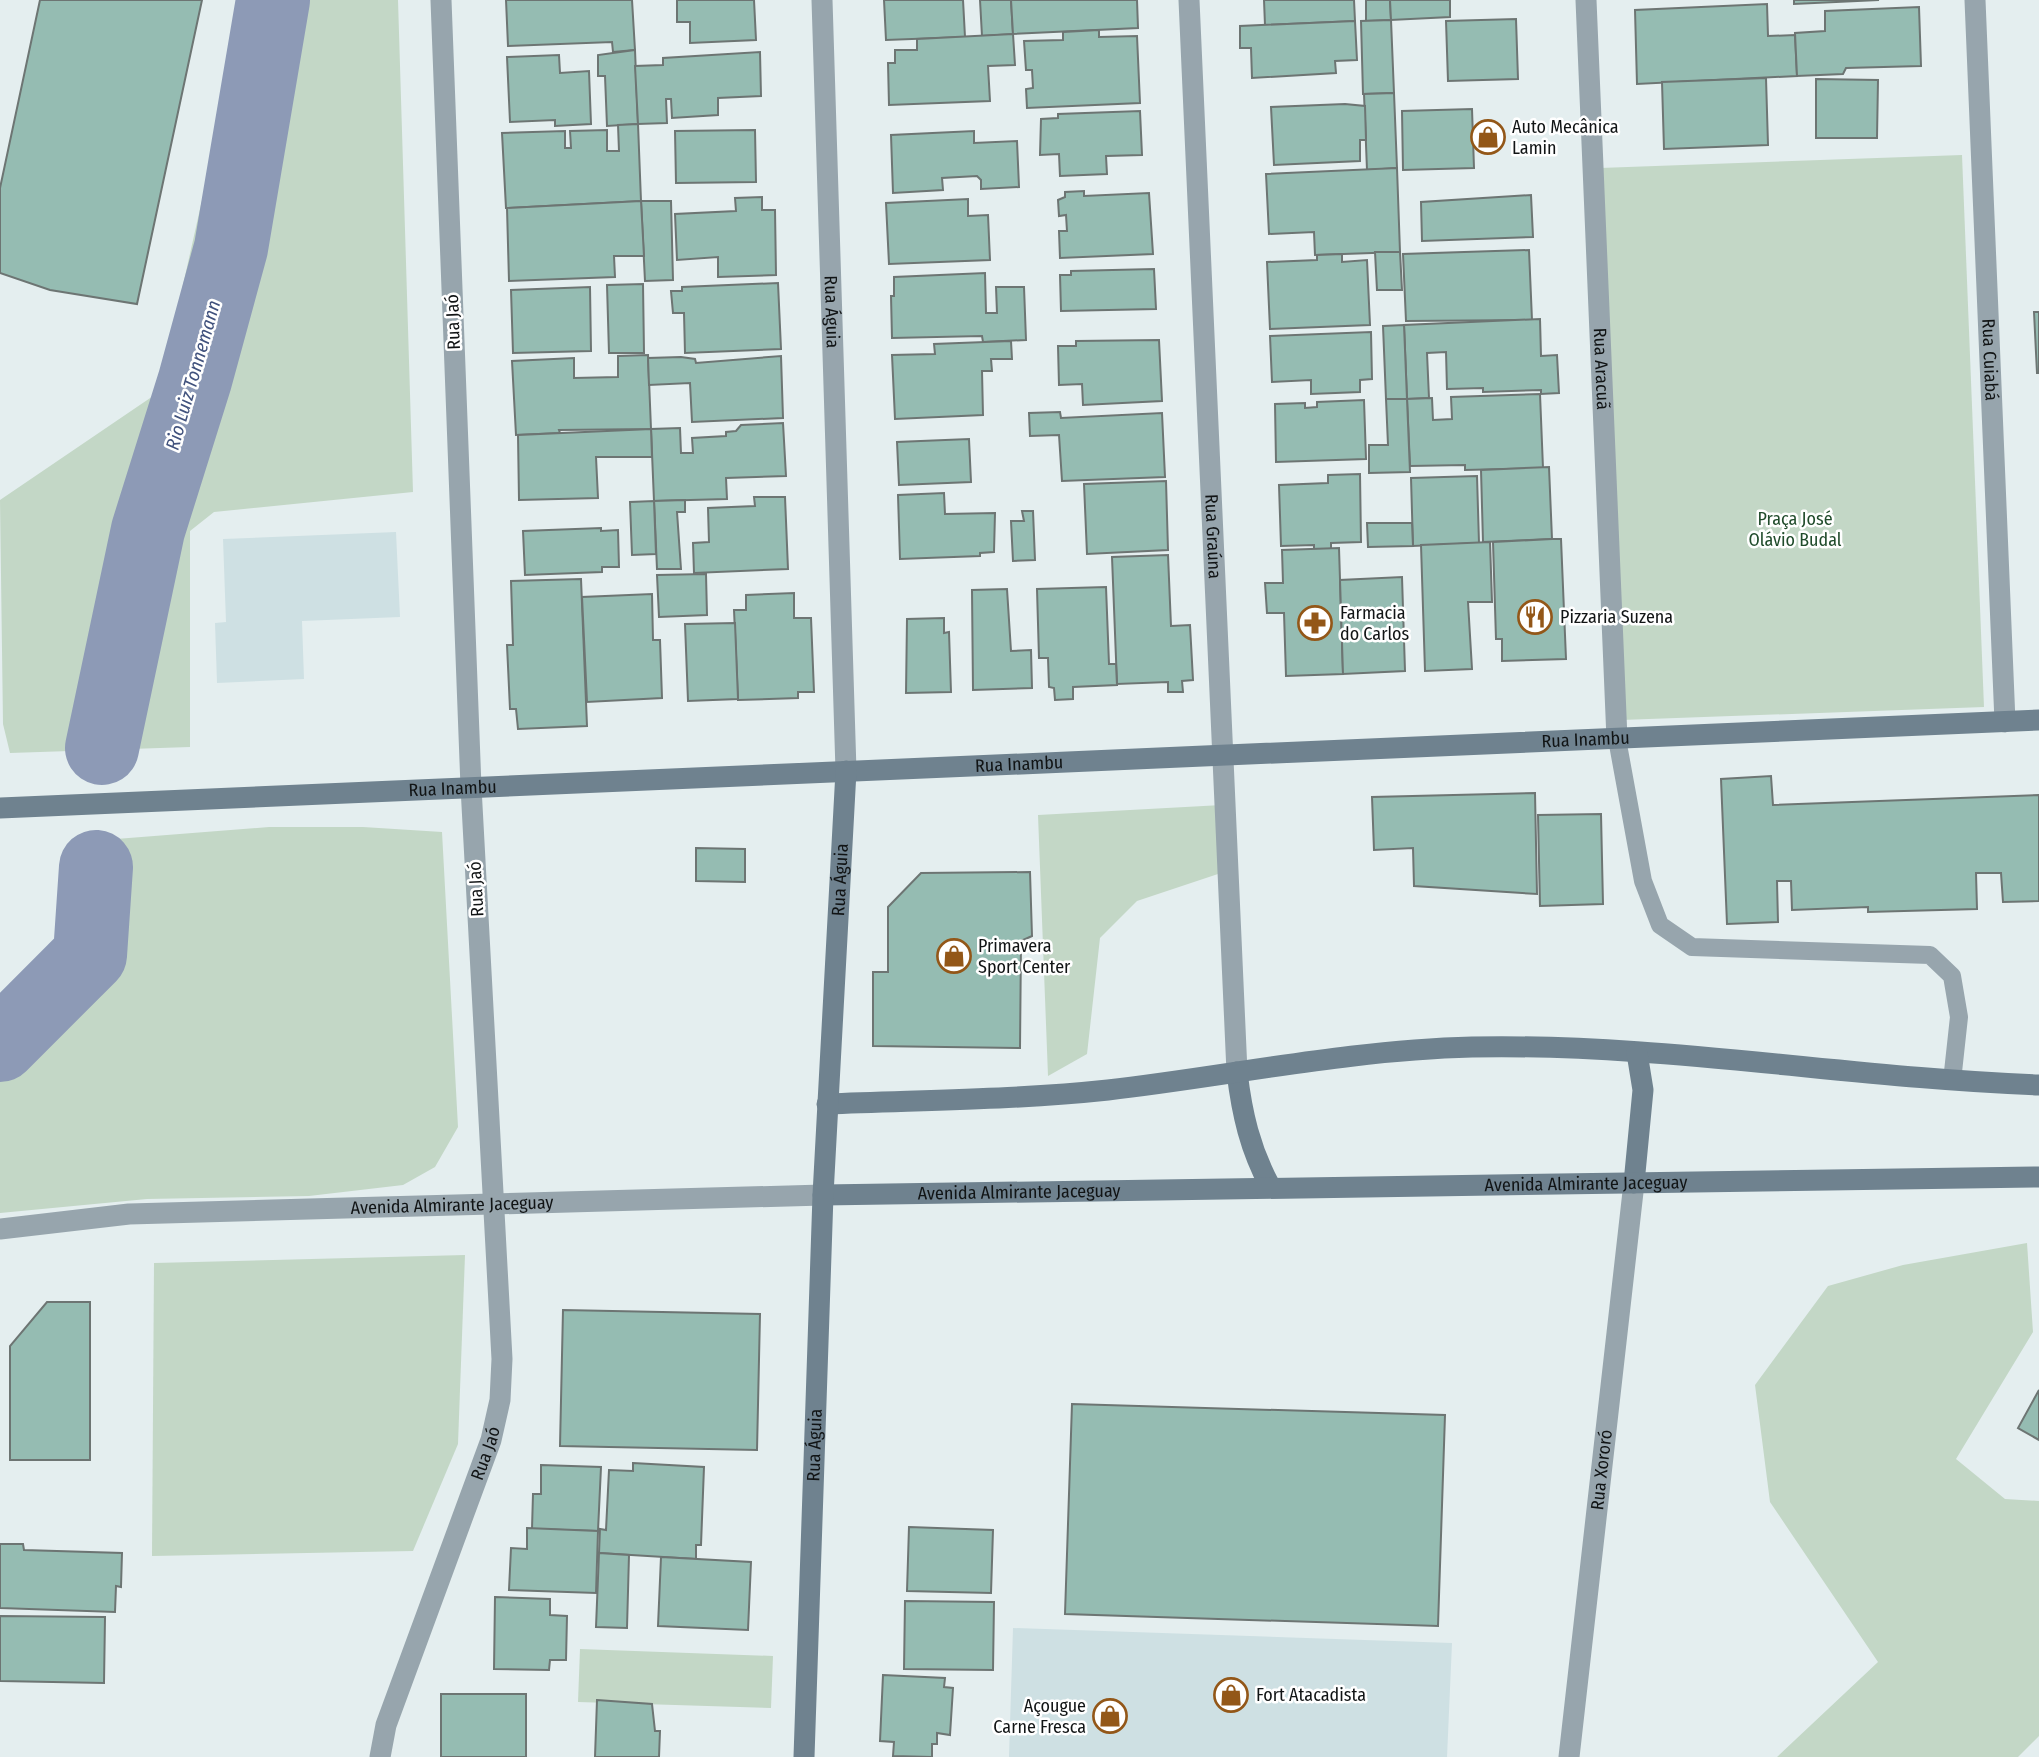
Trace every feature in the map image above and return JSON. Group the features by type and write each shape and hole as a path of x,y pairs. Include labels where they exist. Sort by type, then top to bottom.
{"street":[{"name":"Rua Jaó","path":"380,1757 395,1699 475,1488 500,1400 502,1359 471,787 442,0"},
{"name":"Rua Águia","path":"804,1757 823,1195 846,771 822,0"},
{"name":"Rua Graúna","path":"1189,0 1225,755 1237,1072"},
{"name":"Rua Aracuã","path":"1586,0 1617,738"},
{"name":"Rua Cuiabá","path":"1975,0 2005,722"},
{"name":"Rua Inambu","path":"0,808 2039,720"},
{"path":"827,1104 1066,1093 1310,1061 1471,1047 1637,1054 1952,1081 2039,1085"},
{"path":"1634,1183 1643,1090 1637,1054"},
{"path":"1237,1072 1242,1114 1253,1154 1270,1186"},
{"name":"Avenida Almirante Jaceguay","path":"0,1229 129,1214 493,1202 1270,1186 2039,1178"},
{"name":"Rua Xororó","path":"1569,1757 1634,1183"}],"lane":[{"path":"1617,738 1643,881 1660,925 1692,947 1930,955 1952,976 1957,1003 1959,1017 1952,1081"}],"shaded area":[{"path":"396,532 400,617 302,621 304,679 217,683 215,623 226,622 223,539"},
{"name":"Fort Atacadista","path":"1013,1628 1452,1643 1447,1757 1009,1757"}],"green space":[{"path":"240,0 398,0 413,492 214,512 190,531 190,747 10,753 3,724 0,500 159,392 226,93"},
{"name":"Praça José Olávio Budal","path":"1962,155 1984,707 1621,720 1600,168"},
{"path":"1222,805 1224,872 1137,901 1100,938 1087,1054 1048,1076 1038,815"},
{"path":"269,827 363,827 442,832 458,1127 435,1167 403,1185 309,1196 147,1199 0,1213 0,996 41,969 48,961 60,933 80,856 116,839"},
{"path":"2027,1243 2033,1332 1956,1459 2005,1499 2039,1501 2039,1736 2018,1757 1777,1757 1878,1662 1770,1502 1755,1385 1828,1286 1903,1265"},
{"path":"465,1255 458,1444 413,1551 152,1556 154,1263"},
{"path":"580,1649 773,1656 771,1708 578,1702"}],"building":[{"path":"40,0 202,0 137,304 50,290 0,273 0,188"},
{"path":"506,0 632,0 635,50 613,52 612,42 508,46"},
{"path":"677,0 754,0 756,40 690,43 690,22 677,22"},
{"path":"884,0 963,0 965,37 886,40"},
{"path":"980,0 1011,0 1013,34 982,36"},
{"path":"1011,0 1137,0 1138,28 1013,34"},
{"path":"1264,0 1354,0 1355,21 1265,25"},
{"path":"1366,0 1390,0 1391,20 1366,21"},
{"path":"1390,0 1450,0 1450,17 1391,20"},
{"path":"1794,0 1879,0 1794,4"},
{"path":"1767,4 1768,36 1795,35 1797,76 1637,84 1635,10"},
{"path":"1919,7 1921,66 1846,68 1843,74 1797,76 1795,33 1825,31 1825,11"},
{"path":"1516,19 1518,79 1448,81 1446,21"},
{"path":"1391,20 1394,93 1363,94 1361,21"},
{"path":"1355,21 1357,60 1335,61 1336,73 1252,78 1251,48 1240,48 1240,26"},
{"path":"1099,30 1099,37 1137,36 1140,103 1027,108 1026,89 1033,88 1032,70 1026,70 1024,41 1063,40 1063,32"},
{"path":"1013,34 1015,65 988,66 990,101 889,105 888,63 895,63 895,50 917,50 917,39"},
{"path":"635,50 638,124 607,126 605,76 598,76 598,55"},
{"path":"760,52 761,96 718,98 718,115 672,118 671,99 666,99 667,123 638,124 635,66 663,65 663,58"},
{"path":"559,55 560,73 589,71 591,124 555,126 555,120 510,122 507,57"},
{"path":"1766,78 1768,145 1664,149 1662,82"},
{"path":"1816,79 1878,80 1877,138 1816,138"},
{"path":"1394,93 1397,168 1367,170 1364,94"},
{"path":"1345,104 1365,106 1366,140 1360,140 1360,161 1274,165 1271,107"},
{"path":"1472,109 1474,168 1403,170 1402,111"},
{"path":"1140,111 1142,155 1106,156 1107,174 1060,176 1059,154 1040,155 1041,119 1058,118 1058,114"},
{"path":"638,124 641,201 506,208 502,133 565,131 565,148 571,148 570,131 607,130 607,151 619,151 618,125"},
{"path":"755,130 756,182 676,183 675,131"},
{"path":"974,131 974,143 1017,141 1019,187 981,189 981,180 977,176 942,178 943,190 893,193 891,135"},
{"path":"1397,168 1400,252 1315,255 1314,232 1269,234 1266,174"},
{"path":"1084,191 1084,196 1149,193 1153,254 1060,258 1059,231 1067,231 1066,215 1059,216 1058,200 1065,197 1065,192"},
{"path":"1531,195 1533,237 1422,241 1421,202"},
{"path":"762,197 762,210 775,210 776,275 718,277 718,257 677,260 675,214 736,211 735,198"},
{"path":"968,199 968,216 988,215 990,260 889,264 886,203"},
{"path":"641,201 671,201 673,280 645,281"},
{"path":"641,201 644,256 614,256 615,277 509,281 507,208"},
{"path":"1529,250 1532,320 1406,321 1403,254"},
{"path":"1375,252 1400,252 1402,290 1377,290"},
{"path":"1342,254 1342,262 1367,260 1370,325 1270,329 1267,262 1317,260 1317,255"},
{"path":"1154,269 1156,309 1061,311 1060,275 1071,275 1071,271"},
{"path":"985,273 986,313 997,313 996,287 1024,287 1026,340 983,342 982,336 892,338 891,296 894,296 894,277"},
{"path":"778,283 781,349 685,353 684,313 673,313 671,291 682,291 682,287"},
{"path":"643,284 644,353 609,353 607,285"},
{"path":"590,287 591,351 513,353 511,290"},
{"path":"2034,312 2039,312 2039,373 2037,373"},
{"path":"1540,319 1541,356 1557,355 1559,393 1541,394 1541,390 1483,392 1483,388 1447,389 1446,352 1427,353 1429,398 1407,399 1404,325"},
{"path":"1404,325 1407,399 1386,399 1383,326"},
{"path":"1371,332 1372,379 1360,380 1360,392 1311,394 1311,380 1272,382 1270,336"},
{"path":"1159,340 1162,401 1083,405 1082,384 1059,385 1058,346 1076,346 1076,341"},
{"path":"1011,341 1012,359 991,359 992,371 982,371 983,415 895,419 892,355 935,354 934,344"},
{"path":"648,355 651,429 559,430 560,433 516,435 512,361 574,358 574,378 618,377 618,356"},
{"path":"781,356 783,418 692,422 690,383 649,385 648,358 681,357 695,359 696,363"},
{"path":"1540,394 1543,468 1465,470 1465,465 1410,466 1407,399 1432,398 1433,420 1452,419 1451,397"},
{"path":"1386,399 1407,399 1410,472 1369,473 1369,445 1388,445"},
{"path":"1364,400 1366,459 1276,462 1275,404 1305,403 1305,408 1317,407 1317,402"},
{"path":"1060,412 1061,418 1162,413 1165,477 1062,481 1059,435 1030,436 1029,413"},
{"path":"783,423 786,476 726,478 727,499 654,501 651,429 680,428 681,453 693,453 692,438 726,436 726,432 736,431 741,425"},
{"path":"651,429 652,457 596,457 598,498 519,500 518,435"},
{"path":"969,439 971,482 899,485 897,442"},
{"path":"1549,467 1552,539 1483,542 1481,470"},
{"path":"1360,474 1361,542 1331,543 1331,549 1314,549 1314,545 1281,546 1279,485 1328,483 1328,475"},
{"path":"1477,476 1479,543 1413,546 1411,478"},
{"path":"1166,481 1168,550 1087,554 1084,484"},
{"path":"944,493 945,514 995,513 994,552 980,553 980,556 900,559 898,495"},
{"path":"754,497 785,497 788,569 694,573 693,543 709,542 708,508 755,506"},
{"path":"685,500 685,512 677,512 681,569 657,569 654,501"},
{"path":"654,501 656,554 632,555 630,502"},
{"path":"1022,511 1033,511 1035,560 1013,561 1011,521 1024,521"},
{"path":"1367,523 1412,523 1413,546 1368,547"},
{"path":"601,528 601,531 618,530 619,567 602,567 602,572 525,575 523,531"},
{"path":"1561,539 1566,659 1502,661 1502,639 1496,639 1493,542"},
{"path":"1490,542 1492,602 1468,602 1472,669 1425,671 1421,545"},
{"path":"1339,548 1343,674 1286,676 1284,613 1267,613 1265,583 1283,583 1282,550"},
{"path":"1168,555 1171,626 1190,625 1193,680 1182,681 1183,692 1168,692 1168,682 1117,684 1112,557"},
{"path":"706,574 707,615 659,617 657,575"},
{"path":"1402,577 1405,671 1343,674 1340,580"},
{"path":"581,579 587,726 518,729 516,709 510,709 507,645 513,645 511,581"},
{"path":"1106,587 1109,664 1116,664 1117,685 1073,687 1073,699 1055,700 1054,688 1049,687 1048,658 1039,658 1037,589"},
{"path":"1007,589 1011,651 1031,650 1032,688 973,690 972,590"},
{"path":"794,593 794,618 811,618 814,692 798,692 798,698 738,700 734,610 746,610 746,595"},
{"path":"652,594 653,640 660,640 662,698 587,702 582,597"},
{"path":"944,618 944,633 949,632 951,692 906,693 907,619"},
{"path":"735,623 738,699 688,701 685,624"},
{"path":"1771,776 1773,805 2039,795 2039,901 2003,902 2001,873 1976,873 1977,909 1868,912 1868,907 1792,910 1791,881 1777,881 1778,922 1727,924 1721,779"},
{"path":"1535,793 1537,894 1414,886 1413,848 1374,850 1372,797"},
{"path":"1601,814 1603,904 1540,906 1538,815"},
{"path":"696,848 745,849 745,882 696,881"},
{"name":"Primavera Sport Center","path":"1030,872 1032,936 1021,941 1020,1048 873,1046 873,972 888,972 888,907 921,873"},
{"path":"47,1302 90,1302 90,1460 10,1460 10,1346"},
{"path":"563,1310 760,1314 757,1450 560,1446"},
{"path":"2039,1390 2039,1440 2018,1428"},
{"path":"1072,1404 1445,1415 1438,1626 1065,1614"},
{"path":"633,1463 704,1467 701,1545 696,1545 696,1559 599,1553 600,1529 606,1530 609,1470 633,1471"},
{"path":"541,1465 601,1467 598,1531 532,1529 533,1494 541,1494"},
{"path":"909,1527 993,1530 991,1593 907,1591"},
{"path":"527,1528 598,1531 596,1593 509,1590 511,1548 527,1549"},
{"path":"0,1544 23,1544 24,1550 122,1553 121,1587 116,1586 115,1612 0,1608"},
{"path":"599,1553 629,1555 627,1628 596,1627"},
{"path":"661,1557 751,1562 748,1630 658,1626"},
{"path":"495,1597 550,1599 550,1615 567,1616 566,1660 550,1660 549,1670 494,1669"},
{"path":"905,1601 994,1602 993,1670 904,1669"},
{"path":"0,1616 105,1617 104,1683 0,1681"},
{"path":"883,1675 945,1678 944,1687 953,1688 950,1735 937,1733 937,1744 932,1744 932,1757 893,1756 894,1742 880,1741"},
{"path":"441,1694 526,1694 526,1757 441,1757"},
{"path":"597,1700 652,1704 655,1731 660,1731 659,1757 595,1757"}],"waterway":[{"name":"Rio Luiz Tonnemann","path":"102,748 148,530 195,380 231,248 273,0"},
{"name":"Rio Luiz Tonnemann","path":"0,1045 90,955 96,867"}],"place":[{"name":"Auto Mecânica Lamin","path":"1488,137"},
{"name":"Pizzaria Suzena","path":"1535,617"},
{"name":"Farmacia do Carlos","path":"1315,623"},
{"name":"Primavera Sport Center","path":"954,956"},
{"name":"Fort Atacadista","path":"1231,1695"},
{"name":"Açougue Carne Fresca","path":"1110,1716"}]}
